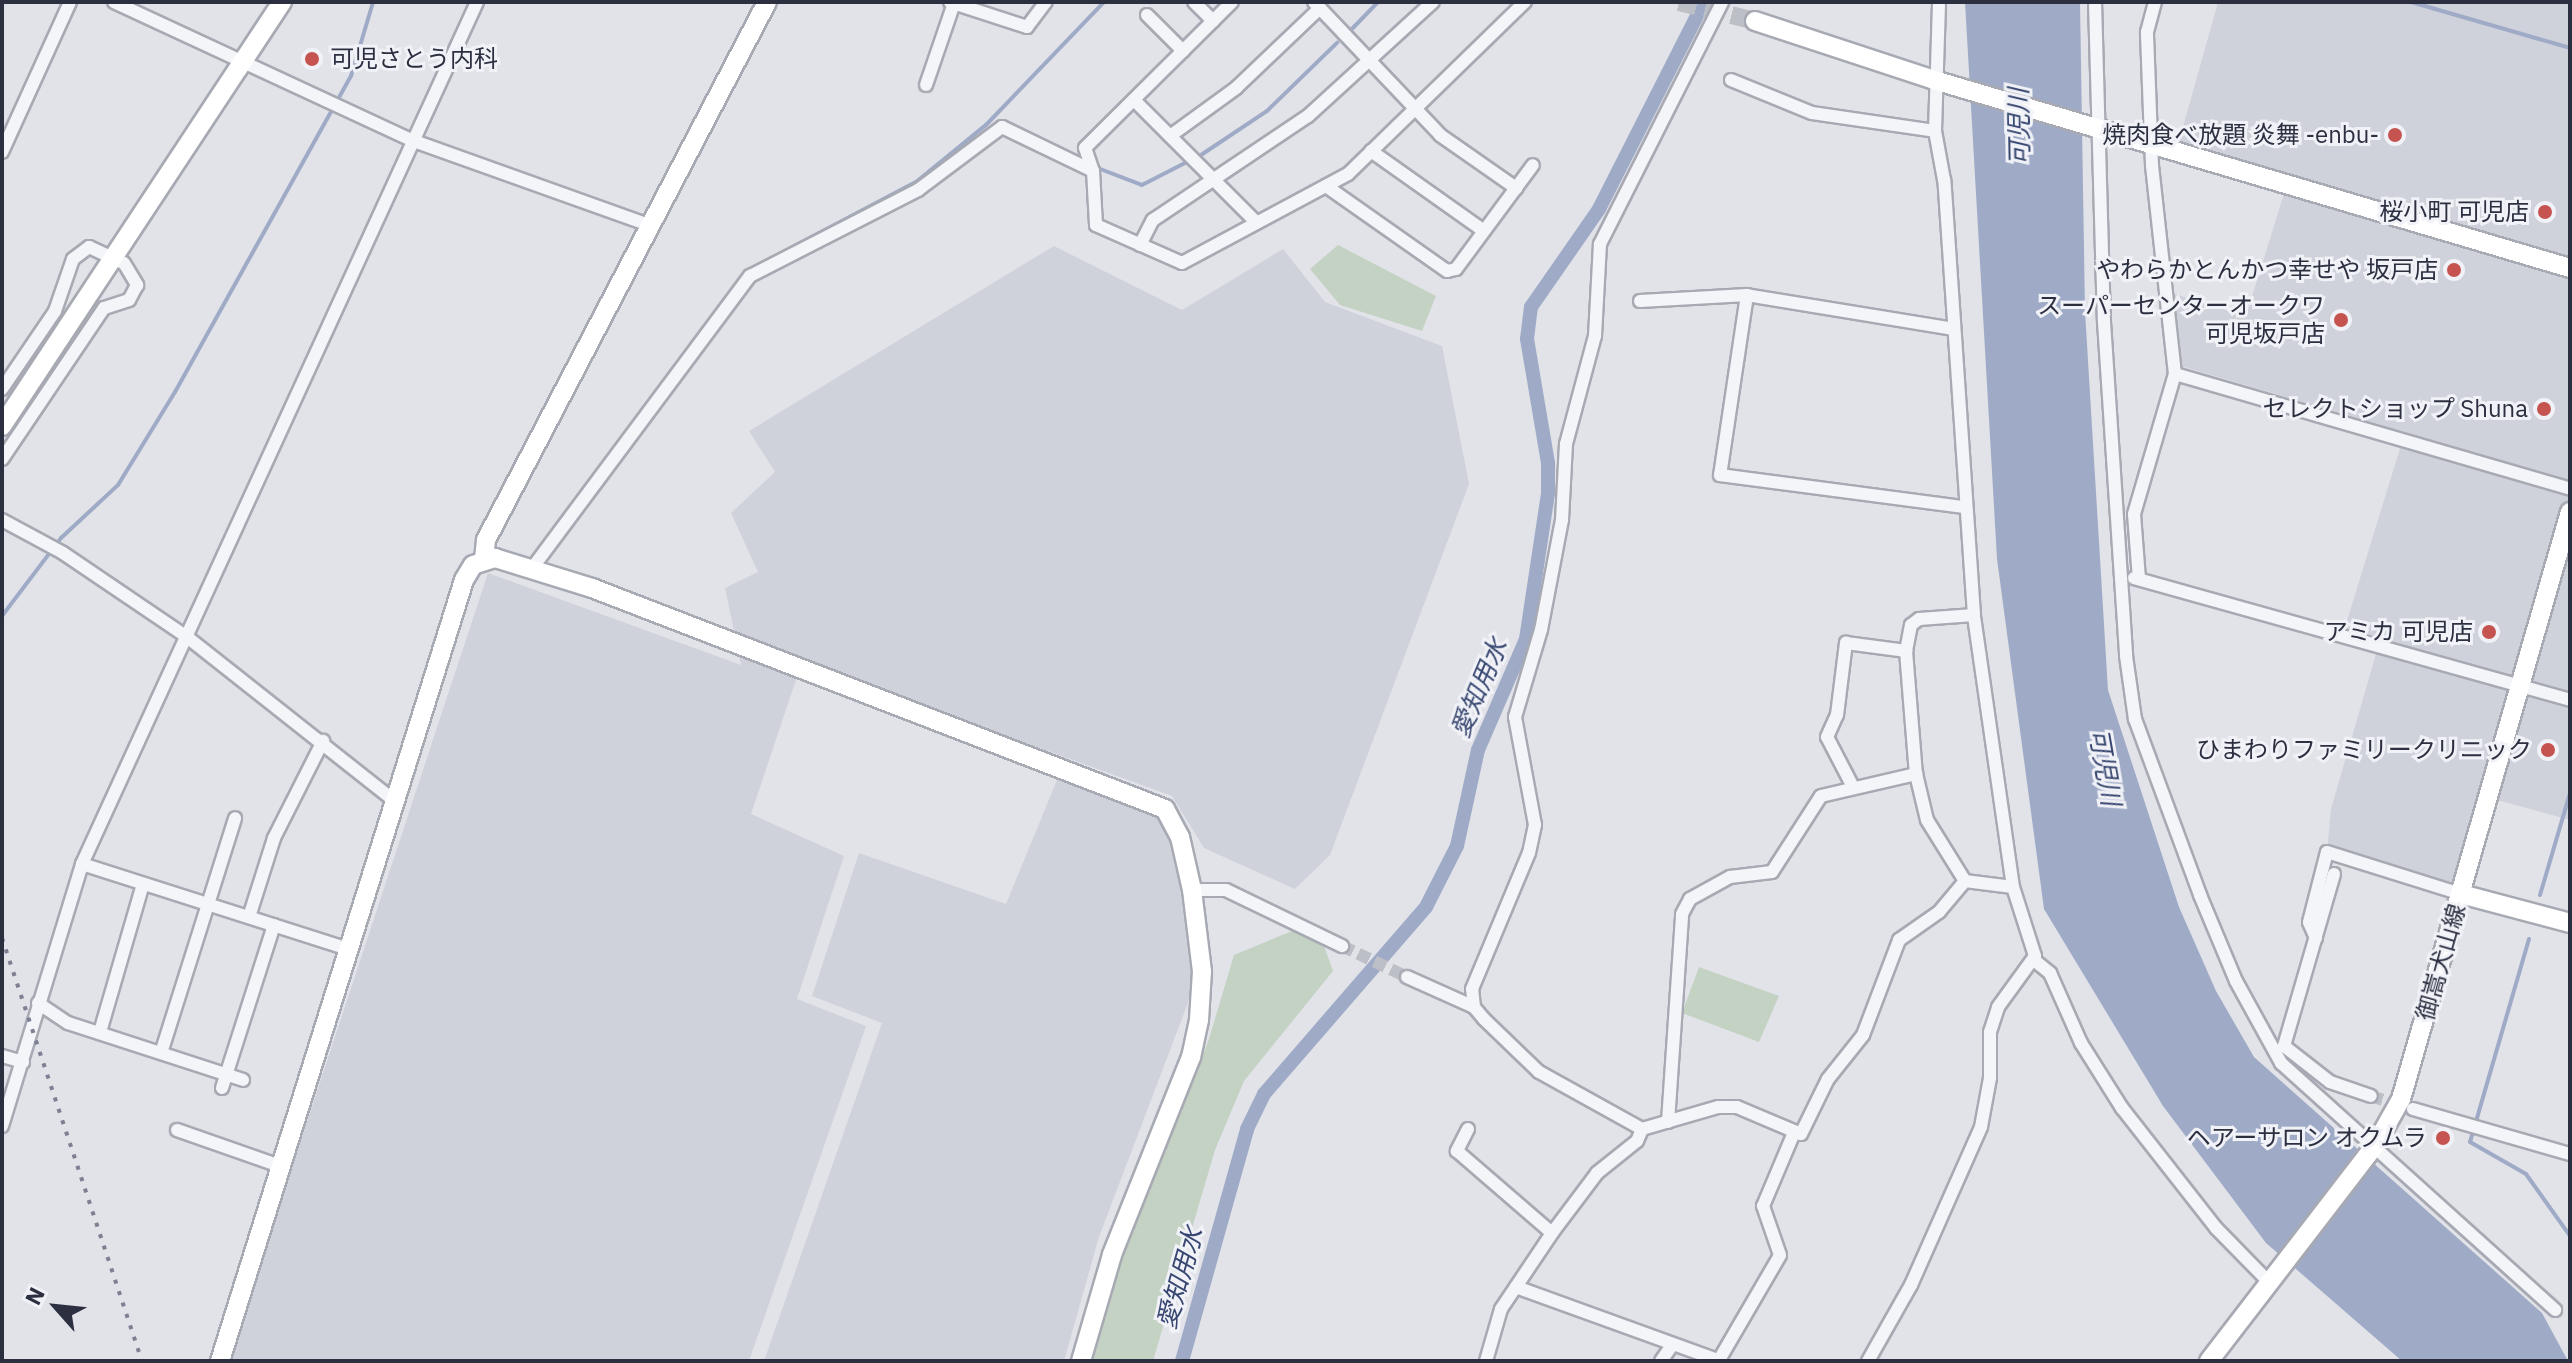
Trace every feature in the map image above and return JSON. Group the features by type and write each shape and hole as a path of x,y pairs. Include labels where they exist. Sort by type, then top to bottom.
{"street":[{"path":"2,152 70,2"},
{"path":"114,2 414,141 651,226"},
{"path":"2,426 282,2"},
{"path":"2,1126 82,864 477,2"},
{"path":"484,559 486,540 767,2"},
{"path":"926,85 955,3 1027,27 1046,2"},
{"path":"1194,2 1213,21"},
{"path":"1232,2 1085,148 1093,171 1096,225 1182,263 1254,220 1348,174 1525,2"},
{"path":"1140,245 1153,220 1308,116 1433,2"},
{"path":"1474,1007 1472,989 1529,853 1535,825 1515,717 1541,630 1562,520 1566,444 1595,336 1600,244 1722,2"},
{"path":"1939,2 1934,80 1935,131 1954,329 1964,507 1974,615 2013,887 2034,960 2050,973 2081,1043 2131,1120 2216,1228 2267,1280"},
{"path":"2095,2 2091,125 2122,577 2135,719 2236,981 2290,1073 2555,1310"},
{"path":"2139,579 2134,514 2175,374 2155,219 2147,32 2155,2"},
{"path":"1170,136 1236,88 1317,5 1440,135 1516,188"},
{"path":"1147,15 1183,51"},
{"path":"1755,21 1934,80 2570,268"},
{"path":"1731,80 1812,113 1935,131"},
{"path":"1134,100 1254,220"},
{"path":"533,567 750,276 918,190 1002,127 1093,171"},
{"path":"1371,151 1484,231"},
{"path":"1326,186 1447,271 1456,269 1533,165"},
{"path":"2,389 55,311 73,259 89,247 114,256 137,285 129,300 104,308 2,459"},
{"path":"1640,301 1747,295 1954,329"},
{"path":"1747,295 1720,475 1964,507"},
{"path":"2175,374 2570,489"},
{"name":"御嵩犬山線","path":"2209,1361 2267,1280 2374,1147 2401,1099 2570,512"},
{"path":"2,520 63,553 187,637 323,741 392,799"},
{"path":"220,1361 392,799 464,580 473,565 484,559 533,567 1138,795 1165,809 1180,837 1192,890 1202,971 1191,1057 1112,1255 1081,1361"},
{"path":"2122,577 2139,579 2570,700"},
{"path":"1965,881 1927,820 1916,774 1906,651 1911,625 1919,619 1974,615"},
{"path":"1852,785 1827,737 1837,715 1846,643 1906,651"},
{"path":"249,917 274,838 323,741"},
{"path":"1668,1122 1682,914 1690,899 1730,877 1772,872 1821,796 1852,785 1916,774"},
{"path":"162,1050 205,904 235,818"},
{"path":"2316,938 2309,922 2327,852 2461,894 2570,923"},
{"path":"82,864 346,948"},
{"path":"2334,874 2284,1046 2330,1082 2371,1096"},
{"path":"1965,881 2013,887"},
{"path":"1516,1287 1720,1361 1780,1255 1763,1206 1793,1135 1806,1130 1828,1079 1863,1035 1899,940 1939,912 1965,881"},
{"path":"100,1032 143,884"},
{"path":"1192,890 1226,890 1342,946"},
{"path":"222,1088 274,925"},
{"path":"1868,1361 1911,1285 1981,1127 1990,1078 1990,1032 1998,1007 2034,960"},
{"path":"1407,977 1474,1007 1539,1072 1642,1129 1718,1107 1737,1107 1793,1135"},
{"path":"38,1003 68,1023 162,1050 243,1080"},
{"path":"2290,1073 2294,1054"},
{"path":"2,1056 23,1062"},
{"path":"2413,1109 2570,1154"},
{"path":"1468,1129 1457,1151 1552,1233"},
{"path":"1486,1361 1501,1309 1552,1233 1597,1173 1637,1141 1642,1129"},
{"path":"177,1130 280,1166"},
{"path":"1661,1361 1672,1345"}],"shaded area":[{"path":"2218,2 2570,2 2570,820 2486,797 2461,894 2327,852 2331,809 2378,647 2342,637 2405,432 2181,366 2174,294 2246,316 2287,184 2176,152"},
{"path":"1054,246 1182,310 1283,249 1325,302 1442,346 1469,484 1330,855 1295,889 1204,848 1172,796 802,662 751,814 844,856 797,999 866,1026 749,1361 228,1361 488,573 741,665 725,588 758,572 731,513 775,472 749,431"},
{"path":"1059,775 1152,810 1174,846 1194,987 1099,1237 1064,1361 764,1361 882,1023 812,996 859,853 1006,904"}],"green space":[{"path":"1338,245 1436,296 1422,331 1340,305 1310,269"},
{"path":"1292,931 1323,943 1333,971 1244,1081 1215,1150 1153,1361 1093,1361 1125,1247 1208,1042 1234,955"},
{"path":"1699,967 1779,996 1759,1042 1682,1013"}],"water":[{"name":"可児川","path":"1965,2 2080,2 2085,311 2108,690 2179,907 2216,991 2254,1057 2542,1313 2568,1361 2402,1361 2266,1243 2163,1106 2044,909 1997,559"}],"waterway":[{"path":"2,616 61,538 118,485 175,392 351,76 373,2"},
{"path":"749,270 916,182 986,125 1104,2"},
{"path":"1349,32 1378,2"},
{"name":"愛知用水","path":"1182,1361 1247,1129 1264,1094 1426,907 1457,846 1478,750 1526,639 1548,493 1548,463 1527,339 1531,307 1599,209 1704,2"},
{"path":"2411,2 2570,48"},
{"path":"1201,155 1267,111 1337,43"},
{"path":"1095,167 1142,185 1187,162"},
{"path":"2540,895 2570,793"},
{"path":"2529,939 2470,1142 2526,1174 2570,1236"}],"tunnel":[{"path":"1679,2 1755,21"},
{"path":"1342,946 1407,977"},
{"path":"2371,1096 2402,1106"}],"railway":[{"path":"2,938 142,1361"}],"place":[{"name":"可児さとう内科","path":"312,59"},
{"name":"焼肉食べ放題 炎舞 ‐enbu‐","path":"2395,135"},
{"name":"桜小町 可児店","path":"2545,212"},
{"name":"やわらかとんかつ幸せや 坂戸店","path":"2454,270"},
{"name":"スーパーセンターオークワ 可児坂戸店","path":"2341,320"},
{"name":"セレクトショップ Shuna","path":"2544,409"},
{"name":"アミカ 可児店","path":"2489,632"},
{"name":"ひまわりファミリークリニック","path":"2548,750"},
{"name":"ヘアーサロン オクムラ","path":"2443,1138"}]}
